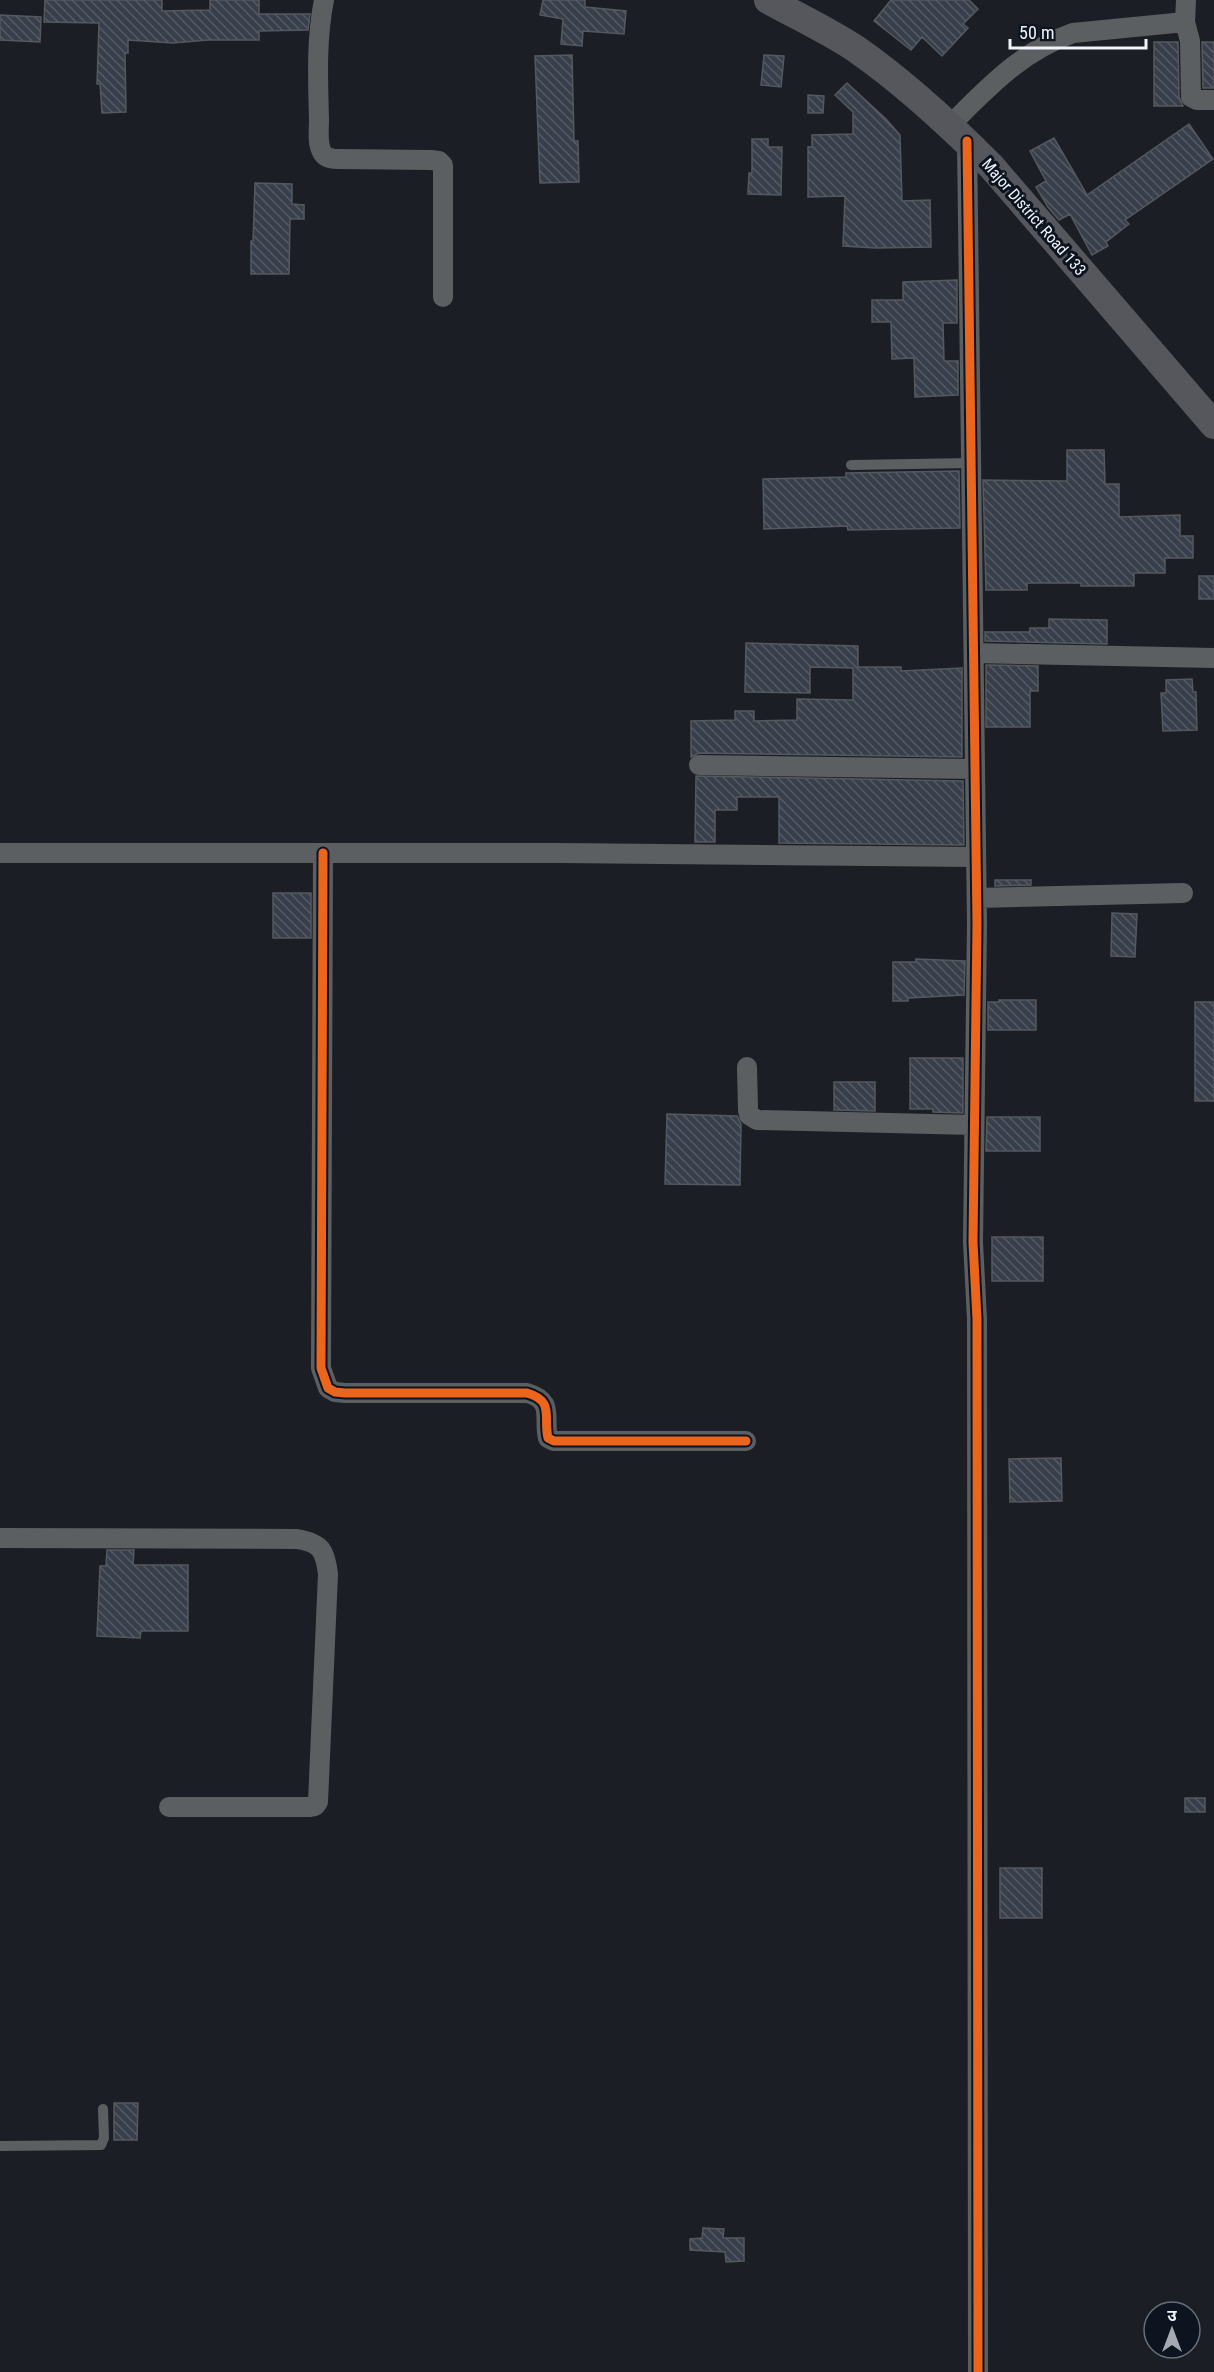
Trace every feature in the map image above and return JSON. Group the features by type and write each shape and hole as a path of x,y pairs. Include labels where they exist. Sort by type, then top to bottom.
{"main road":[{"name":"Major District Road 133","path":"768,0 854,48 958,133 992,166 1214,425"}],"street":[{"path":"324,0 318,76 322,154 328,158 338,159 431,160 439,161 444,165 443,297"},
{"path":"1186,0 1185,22 1190,41 1191,96 1197,100 1214,100"},
{"path":"978,2372 977,1319 973,1242 976,857 972,463 958,133 1008,68 1056,39 1090,30 1185,22"},
{"path":"974,653 1214,658"},
{"path":"699,765 975,769"},
{"path":"0,854 976,857"},
{"path":"323,854 321,1368 328,1388 335,1392 345,1393 527,1393 537,1396 544,1402 547,1411 548,1438 554,1441 746,1441"},
{"path":"976,898 1183,893"},
{"path":"747,1067 749,1115 758,1120 974,1125"},
{"path":"0,1538 297,1539 312,1541 322,1549 328,1574 318,1802 315,1806 310,1807 169,1807"}],"lane":[{"path":"851,465 972,463"},
{"path":"0,2146 101,2145 104,2138 103,2109"}],"building":[{"path":"45,0 162,0 162,11 210,10 210,0 259,0 259,14 310,14 308,30 259,31 259,40 173,43 128,40 128,53 125,53 126,112 102,113 100,84 97,84 99,23 44,22"},
{"path":"543,0 585,0 585,7 626,11 624,34 583,31 582,46 561,44 563,19 540,15"},
{"path":"891,0 969,0 978,9 963,24 968,28 942,56 922,37 911,50 874,21"},
{"path":"0,15 41,17 40,42 0,40"},
{"path":"1154,42 1178,42 1179,97 1183,106 1154,106"},
{"path":"1202,42 1214,42 1214,88 1203,88"},
{"path":"572,55 574,141 578,141 579,182 540,183 535,56"},
{"path":"764,55 784,56 781,87 761,85"},
{"path":"847,83 900,135 902,201 930,200 931,247 843,246 845,196 808,197 808,147 812,147 812,135 853,134 853,112 835,95"},
{"path":"808,95 824,96 823,113 808,113"},
{"path":"1189,124 1213,159 1125,220 1129,224 1106,242 1108,246 1092,255 1070,214 1059,220 1036,187 1046,181 1030,151 1054,138 1087,195"},
{"path":"752,139 768,139 768,147 782,147 781,195 748,194 749,173 752,173"},
{"path":"255,183 292,184 292,204 304,205 304,219 290,219 289,274 251,274"},
{"path":"957,280 957,323 943,323 944,361 958,361 958,395 915,397 914,358 892,359 891,322 872,322 872,300 903,300 903,282"},
{"path":"1067,450 1104,450 1105,484 1119,484 1119,517 1180,515 1180,536 1193,536 1193,558 1165,558 1165,573 1134,573 1134,586 1027,583 1027,590 986,590 983,480 1067,481"},
{"path":"959,471 960,528 848,530 847,526 764,529 763,479 846,477 846,473"},
{"path":"1199,576 1214,576 1214,599 1199,599"},
{"path":"1049,619 1107,620 1107,644 985,641 985,632 1030,632 1030,628 1049,628"},
{"path":"746,643 858,646 858,667 901,667 901,671 962,668 962,757 699,753 691,757 691,721 735,720 735,711 754,711 754,721 797,720 797,699 853,700 853,668 810,667 810,693 745,692"},
{"path":"986,665 1038,666 1038,691 1030,691 1030,727 986,727"},
{"path":"1192,679 1193,692 1196,692 1197,730 1163,731 1161,693 1166,693 1166,680"},
{"path":"696,776 963,781 964,845 779,843 779,797 737,797 737,810 715,810 715,842 695,842"},
{"path":"995,880 1031,880 1031,885 995,886"},
{"path":"273,893 311,893 311,938 273,938"},
{"path":"1112,913 1137,914 1135,957 1111,956"},
{"path":"916,959 965,961 964,995 893,1001 893,962 916,962"},
{"path":"999,1000 1036,1000 1036,1030 988,1030 988,1002 999,1002"},
{"path":"1195,1002 1214,1002 1214,1101 1195,1101"},
{"path":"910,1058 963,1058 963,1113 910,1109"},
{"path":"834,1082 875,1082 875,1111 834,1110"},
{"path":"667,1114 737,1116 741,1124 740,1185 665,1184"},
{"path":"987,1117 1040,1117 1040,1151 986,1151"},
{"path":"992,1237 1043,1237 1043,1281 992,1281"},
{"path":"1061,1458 1062,1501 1010,1502 1009,1459"},
{"path":"107,1550 134,1550 133,1565 188,1565 188,1631 141,1631 140,1638 97,1636 100,1566 106,1566"},
{"path":"1185,1798 1205,1798 1205,1812 1185,1812"},
{"path":"1000,1868 1042,1868 1042,1918 1000,1918"},
{"path":"114,2103 138,2103 137,2140 114,2140"},
{"path":"703,2228 724,2229 723,2238 744,2238 744,2261 726,2262 725,2252 690,2250 690,2239 702,2238"}],"cycle path":[{"path":"967,141 977,924 973,1242 977,1319 978,2372"},
{"path":"323,853 321,1368 328,1388 335,1392 345,1393 527,1393 536,1396 545,1405 548,1438 554,1441 746,1441"}]}
